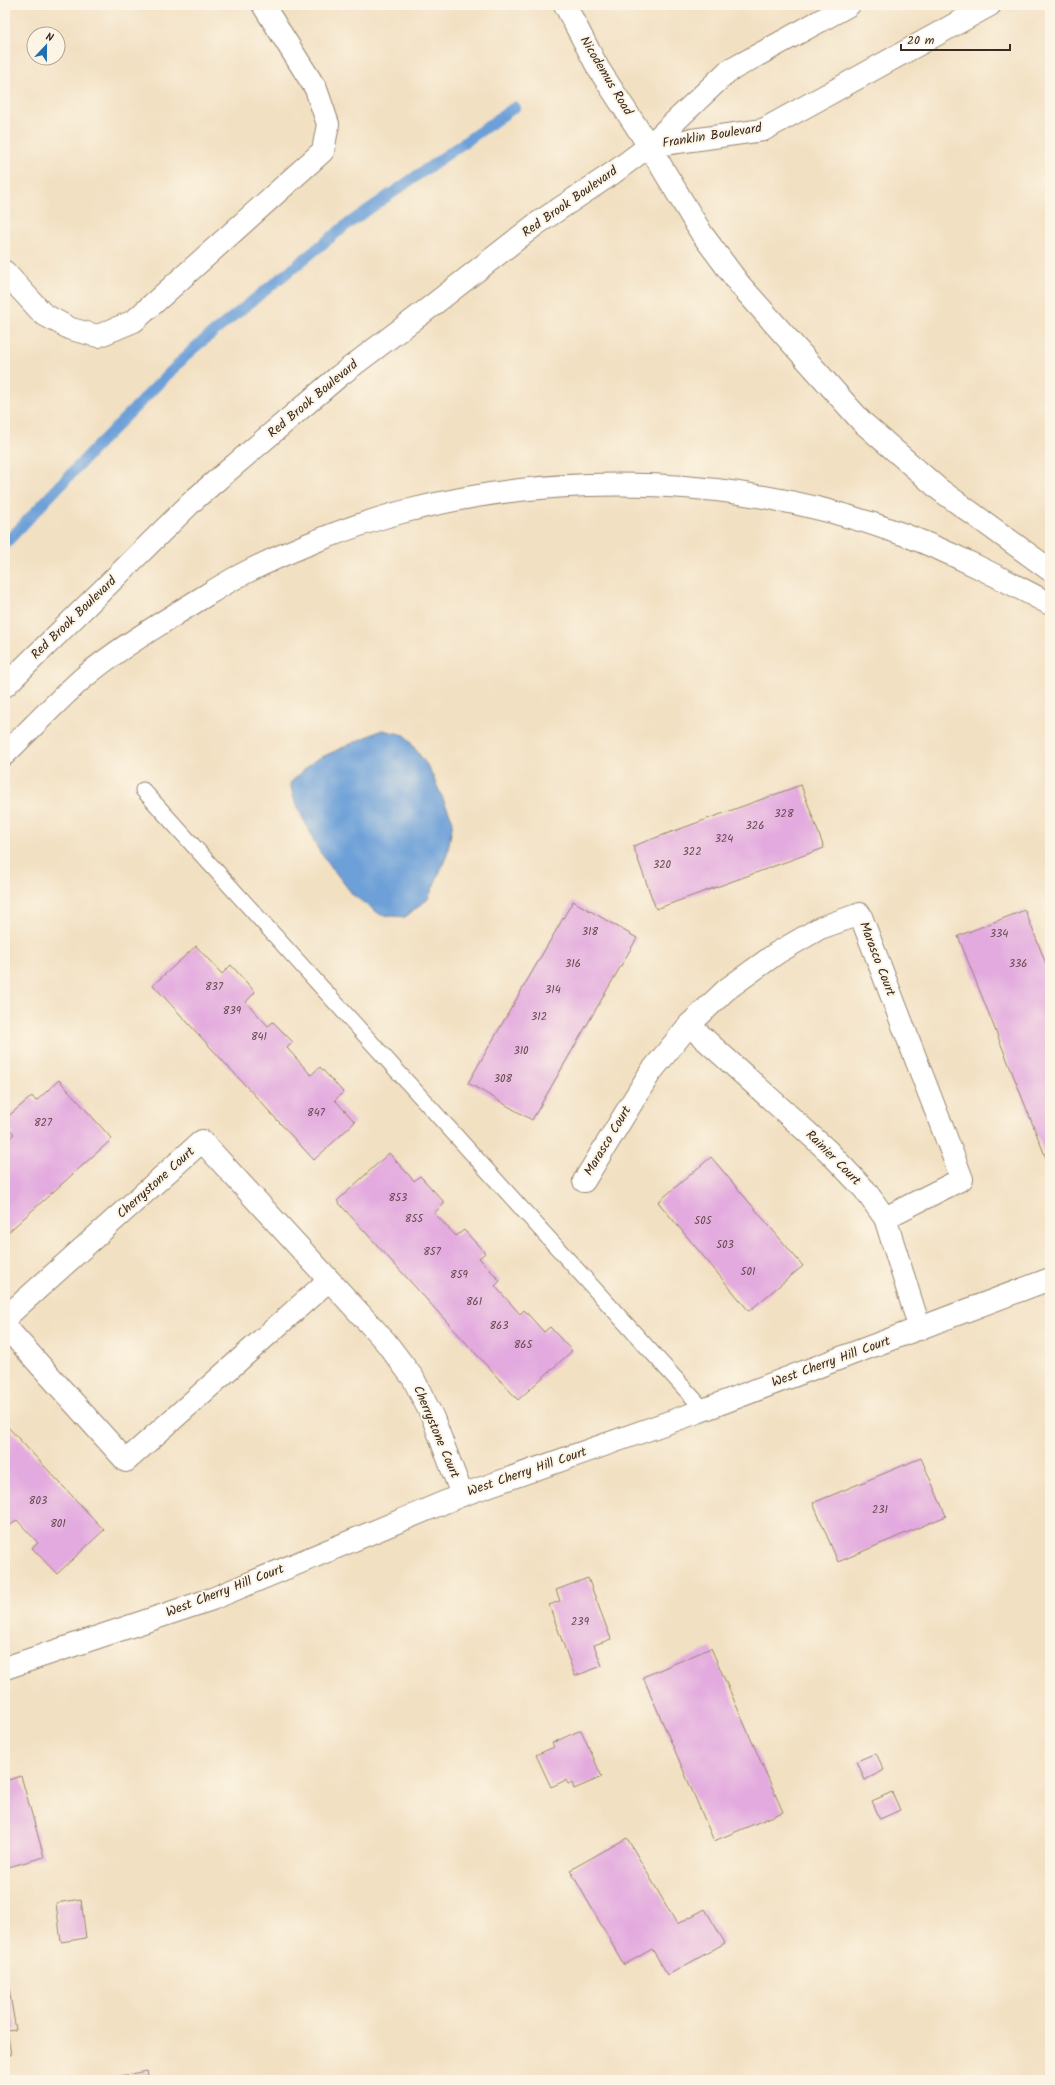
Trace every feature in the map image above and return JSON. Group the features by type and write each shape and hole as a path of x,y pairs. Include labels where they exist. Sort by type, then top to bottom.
{"main road":[{"path":"5,272 43,314 71,329 98,336 134,321 323,151 328,124 316,89 263,5"},
{"name":"Nicodemus Road","path":"565,5 598,68 649,146 702,234 740,285 862,422 940,490 1050,570"},
{"name":"Franklin Boulevard","path":"649,146 727,72 849,5"},
{"name":"Franklin Boulevard","path":"649,146 763,130 990,5"},
{"name":"Red Brook Boulevard","path":"5,686 196,498 338,376 430,308 535,225 613,173 649,146"},
{"path":"5,754 83,678 139,636 237,577 321,540 401,513 490,493 587,485 633,485 672,486 755,494 836,514 905,535 985,570 1050,604"},
{"name":"Marasco Court","path":"584,1181 650,1073 689,1025 727,988 777,952 820,928 860,914 962,1180 885,1218"},
{"name":"Rainier Court","path":"689,1025 828,1151 864,1190 885,1218 920,1329"},
{"name":"Cherrystone Court","path":"5,1318 202,1141 385,1341 413,1378 433,1418 462,1495"},
{"name":"West Cherry Hill Court","path":"5,1668 212,1599 462,1495 704,1410 1050,1279"},
{"path":"5,1326 126,1461 329,1280"}],"lane":[{"path":"143,790 704,1410"}],"water":[{"path":"382,730 405,735 429,768 453,821 447,855 428,899 405,917 381,915 353,895 319,851 295,802 290,783 315,760"}],"building":[{"path":"801,785 824,848 656,909 633,846"},
{"path":"573,901 637,938 532,1120 468,1083"},
{"path":"1025,910 1050,974 1050,1168 958,936"},
{"path":"196,946 222,974 231,965 255,992 246,1002 268,1026 273,1022 293,1042 287,1048 311,1075 320,1067 343,1092 335,1100 355,1122 314,1160 153,985"},
{"path":"59,1080 112,1139 5,1235 5,1142 14,1134 5,1124 5,1119 32,1096 36,1101"},
{"path":"389,1153 414,1181 420,1176 445,1203 434,1213 456,1236 464,1230 485,1253 479,1258 500,1281 495,1286 520,1314 524,1310 544,1332 550,1327 572,1351 518,1400 337,1201"},
{"path":"711,1157 803,1266 749,1311 658,1202"},
{"path":"5,1424 104,1530 57,1574 32,1548 38,1543 17,1520 5,1530"},
{"path":"921,1458 946,1516 838,1562 813,1503"},
{"path":"588,1578 611,1639 594,1645 602,1666 575,1676 549,1605 560,1601 556,1590"},
{"path":"711,1648 783,1812 714,1841 643,1677"},
{"path":"581,1730 602,1777 574,1789 572,1783 568,1784 566,1780 551,1787 536,1755 554,1747 552,1743"},
{"path":"876,1753 884,1770 865,1780 857,1761"},
{"path":"21,1776 44,1857 5,1868 5,1781"},
{"path":"892,1792 900,1810 880,1819 872,1801"},
{"path":"627,1838 677,1924 705,1909 725,1943 668,1975 652,1949 624,1965 570,1870"},
{"path":"81,1899 86,1938 61,1942 56,1903"},
{"path":"9,1989 16,2030 7,2031 11,2055 5,2056 5,1990"},
{"path":"147,2071 149,2080 105,2080 105,2079"}],"waterway":[{"path":"5,544 97,446 194,348 345,226 515,107"}]}
